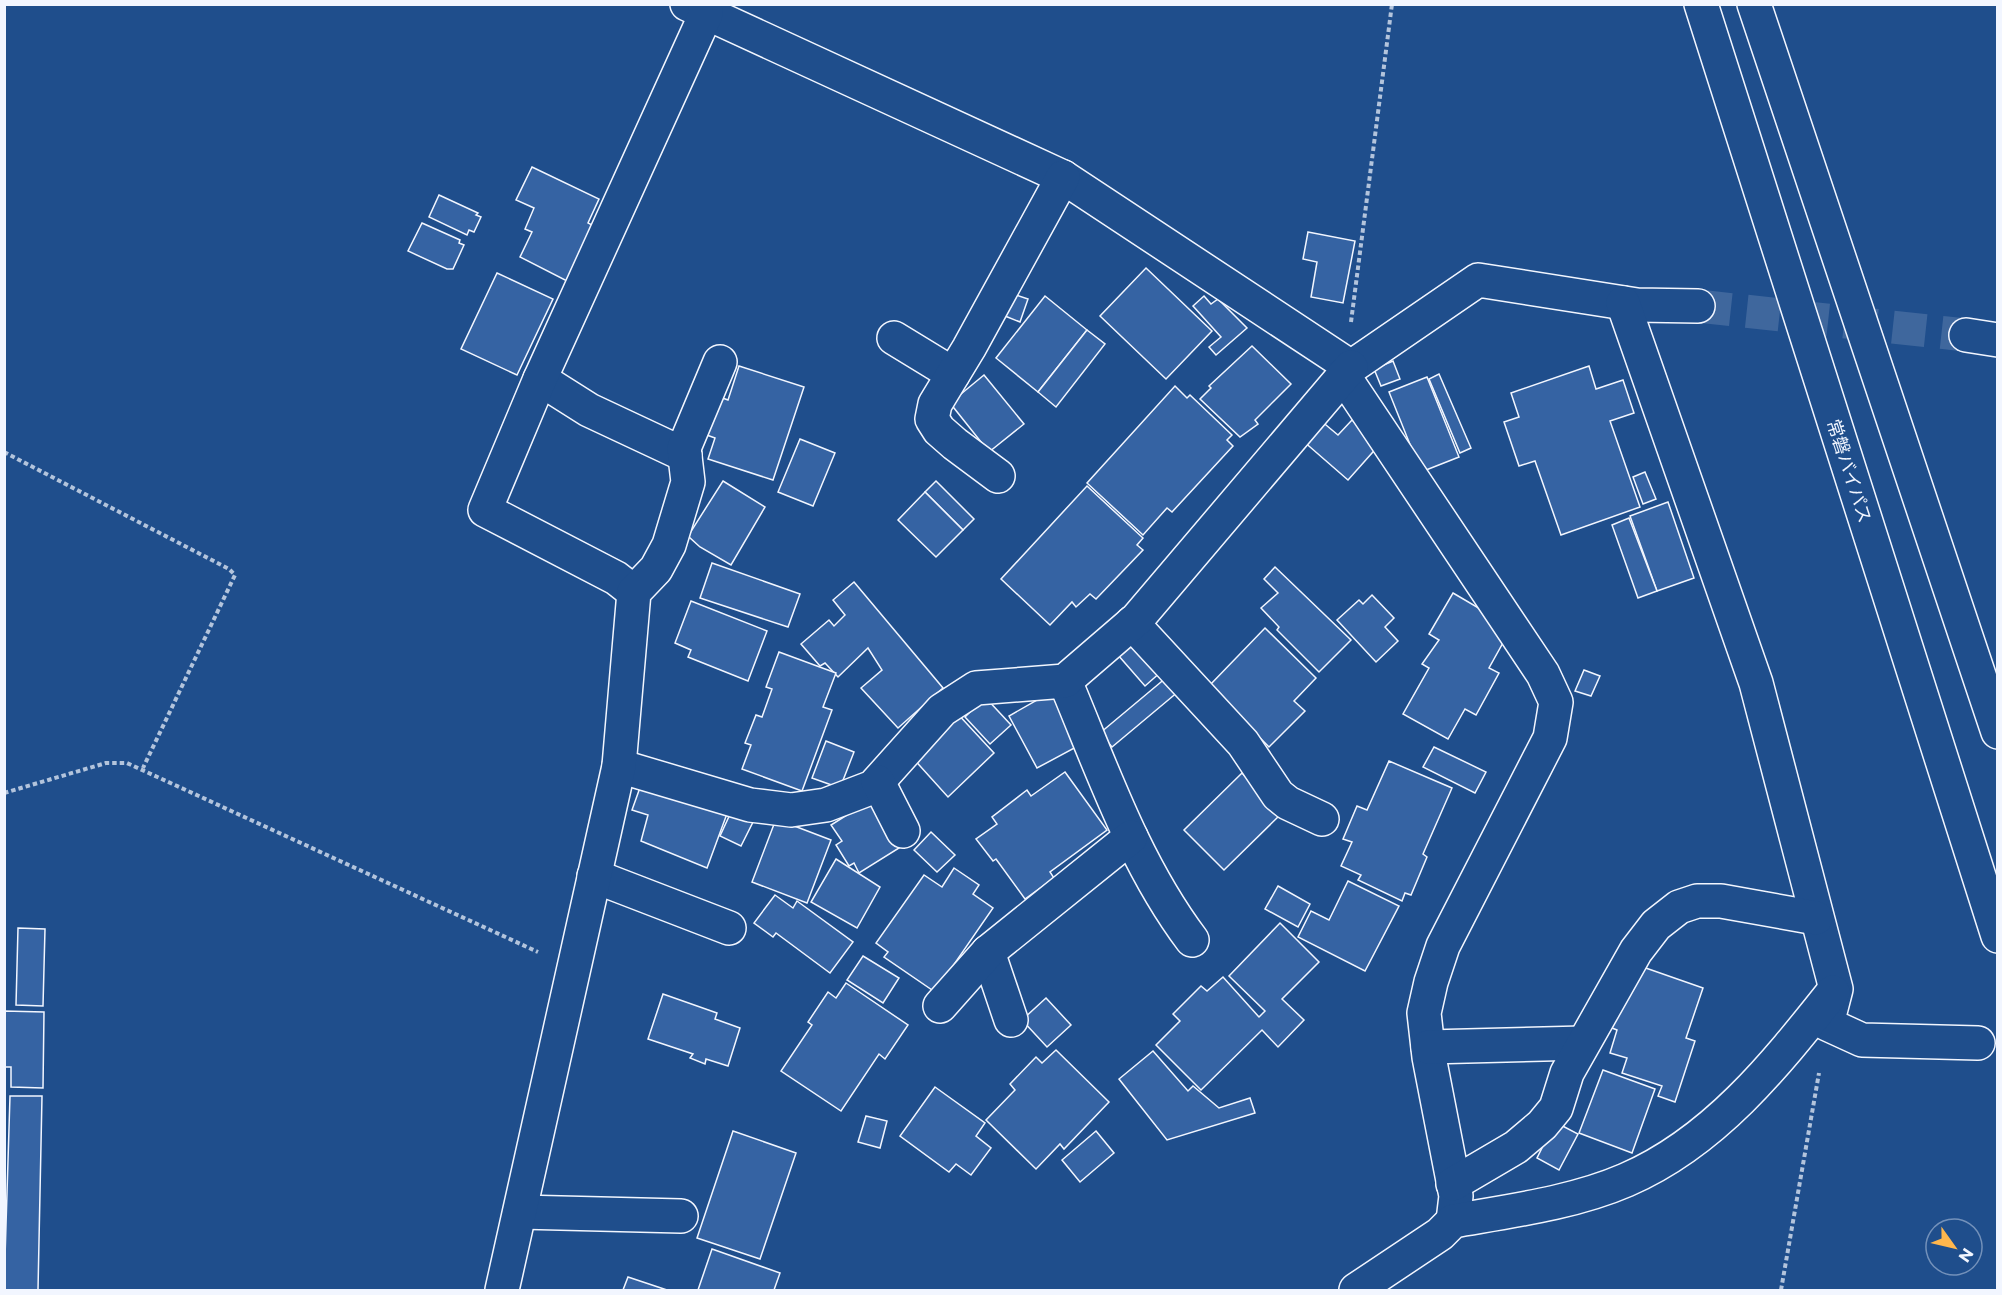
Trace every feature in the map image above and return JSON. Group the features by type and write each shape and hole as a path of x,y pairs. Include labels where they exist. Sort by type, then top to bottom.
{"main road":[{"name":"常磐バイパス","path":"1701,4 1998,936"},
{"path":"1754,4 1998,732"},
{"path":"634,591 616,578 485,510 700,8 1063,177 1347,371 1507,617 1542,674 1556,702 1550,738 1443,946 1424,1013 1428,1047 1456,1196 1453,1221"},
{"path":"998,476 939,430 932,419 935,404 954,374 1063,177"},
{"path":"619,766 750,805 791,810 826,805 873,787 942,710 976,688 1065,681 1132,623 1347,371 1478,280 1623,303 1698,306"},
{"path":"1623,303 1756,683 1836,989 1827,1024 1862,1040 1977,1043"},
{"path":"1965,335 1998,340"},
{"path":"894,338 954,374"},
{"path":"502,1290 619,766 634,591 656,568 669,545 688,482 685,455 689,433 720,362"},
{"path":"540,379 589,410 685,455"},
{"path":"1132,623 1243,743 1278,795 1288,803 1322,819"},
{"path":"1065,681 1131,837 1173,915 1192,940"},
{"path":"878,782 903,831"},
{"path":"940,1006 988,952 1131,837"},
{"path":"594,876 729,928"},
{"path":"1453,1184 1516,1147 1542,1125 1556,1108 1567,1073 1636,951 1656,925 1679,907 1697,901 1721,901 1816,918"},
{"path":"988,952 1011,1020"},
{"path":"1356,1290 1440,1234 1453,1221 1572,1197 1625,1180 1668,1159 1704,1134 1743,1096 1790,1046 1836,989"},
{"path":"1428,1047 1583,1043"},
{"path":"520,1212 681,1216"}],"path":[{"path":"1347,371 1347,353 1392,4"},
{"path":"4,452 229,569 234,575 143,768"},
{"path":"4,793 106,763 127,762 574,969"},
{"path":"1780,1290 1827,1024"}],"building":[{"path":"532,167 599,199 588,223 594,226 567,281 520,257 532,232 525,229 534,208 516,200"},
{"path":"439,195 478,213 476,215 481,217 474,232 469,230 467,235 429,217"},
{"path":"422,223 460,240 459,243 464,245 453,269 447,269 408,251"},
{"path":"1308,232 1355,241 1343,303 1311,297 1317,262 1303,259"},
{"path":"1146,268 1212,331 1166,379 1100,316"},
{"path":"497,273 553,299 517,375 461,349"},
{"path":"1013,294 1028,299 1020,322 1005,316"},
{"path":"1045,296 1087,330 1038,392 996,358"},
{"path":"1204,296 1211,304 1218,299 1247,328 1216,355 1209,347 1221,337 1193,306"},
{"path":"1087,330 1105,344 1056,407 1038,392"},
{"path":"1252,346 1291,384 1255,420 1258,424 1240,437 1200,399 1211,388 1209,386"},
{"path":"1393,361 1400,379 1381,386 1374,369"},
{"path":"739,366 804,387 773,480 708,459 715,438 704,434 717,396 728,400"},
{"path":"1589,366 1596,389 1623,380 1634,413 1610,421 1640,507 1561,535 1535,461 1519,466 1504,422 1519,417 1511,393"},
{"path":"1439,374 1471,448 1460,453 1429,379"},
{"path":"984,375 1024,424 989,452 950,403"},
{"path":"1427,377 1459,457 1421,472 1389,392"},
{"path":"1175,386 1187,398 1190,395 1232,435 1227,440 1233,446 1172,512 1167,508 1143,535 1087,483"},
{"path":"1320,420 1338,435 1352,420 1380,444 1348,480 1302,440"},
{"path":"800,439 835,453 813,506 778,492"},
{"path":"1645,472 1656,499 1643,504 1633,477"},
{"path":"723,481 765,507 731,565 700,547 688,536"},
{"path":"936,481 974,519 963,530 925,492"},
{"path":"1087,486 1143,538 1137,545 1143,550 1096,599 1090,594 1076,607 1072,602 1050,625 1001,579"},
{"path":"925,492 963,530 936,557 898,520"},
{"path":"1668,502 1694,578 1657,591 1630,516"},
{"path":"1629,518 1657,591 1638,598 1612,525"},
{"path":"712,563 800,594 788,627 700,598"},
{"path":"1275,567 1351,640 1319,672 1277,630 1279,627 1261,608 1278,593 1264,579"},
{"path":"854,582 943,688 898,728 861,688 882,670 868,648 838,677 825,663 820,666 801,644 829,620 834,626 845,615 833,600"},
{"path":"1453,593 1494,617 1504,641 1489,668 1499,673 1476,715 1465,709 1448,739 1403,714 1429,668 1422,664 1439,640 1429,634"},
{"path":"1372,595 1394,618 1385,627 1398,641 1376,662 1337,620 1359,600 1363,604"},
{"path":"691,601 767,631 748,681 688,657 691,650 675,643"},
{"path":"1265,628 1316,678 1294,701 1305,711 1269,747 1209,686"},
{"path":"1136,640 1162,671 1145,686 1118,655"},
{"path":"779,652 836,673 823,707 832,710 802,791 742,769 751,745 745,743 756,715 762,717 772,689 766,687"},
{"path":"1584,670 1600,676 1591,696 1575,691"},
{"path":"1167,677 1179,691 1112,747 1100,733"},
{"path":"1051,692 1080,745 1037,768 1009,716"},
{"path":"985,697 1011,725 990,744 965,717"},
{"path":"955,711 994,753 948,797 911,756"},
{"path":"826,741 854,752 840,788 812,778"},
{"path":"1434,747 1486,772 1475,793 1423,767"},
{"path":"1389,761 1452,788 1423,854 1427,857 1411,895 1405,893 1402,901 1358,880 1361,875 1341,866 1352,842 1343,839 1357,806 1367,810"},
{"path":"1065,772 1107,830 1050,872 1054,878 1025,899 996,859 993,861 976,839 997,824 992,817 1027,790 1031,796"},
{"path":"1242,773 1281,814 1224,870 1184,830"},
{"path":"642,782 728,811 707,868 641,841 648,815 632,810"},
{"path":"869,801 899,848 859,873 854,863 849,866 836,845 842,841 831,825"},
{"path":"732,810 754,820 741,846 720,836"},
{"path":"776,819 831,840 807,903 752,882"},
{"path":"931,832 955,855 937,872 914,850"},
{"path":"836,859 880,887 857,928 811,902"},
{"path":"954,868 979,885 973,894 993,908 935,992 884,957 888,952 876,943 924,875 942,887"},
{"path":"1348,881 1399,906 1365,971 1298,937 1311,911 1329,920"},
{"path":"1278,886 1310,904 1298,927 1265,909"},
{"path":"775,895 793,908 797,901 853,942 830,973 776,933 773,937 754,923"},
{"path":"1280,923 1319,962 1282,999 1304,1020 1278,1047 1262,1030 1201,1090 1156,1045 1180,1021 1173,1014 1201,986 1207,991 1223,977 1259,1017 1265,1011 1229,976"},
{"path":"18,928 45,929 43,1006 16,1005"},
{"path":"863,956 899,978 883,1003 847,980"},
{"path":"1640,966 1703,988 1686,1038 1695,1041 1675,1102 1658,1096 1662,1086 1622,1073 1627,1058 1610,1053 1617,1030 1612,1028 1623,993 1630,995"},
{"path":"846,983 908,1025 885,1059 879,1054 841,1111 781,1071 812,1025 808,1022 828,992 836,998"},
{"path":"663,994 717,1013 715,1019 740,1028 728,1066 706,1059 705,1064 690,1058 693,1054 648,1039"},
{"path":"1046,998 1071,1025 1047,1047 1022,1020"},
{"path":"4,1011 44,1012 43,1088 11,1087 11,1067 4,1067"},
{"path":"1056,1050 1109,1102 1064,1149 1060,1144 1036,1169 986,1120 1015,1090 1010,1084 1036,1057 1042,1063"},
{"path":"1153,1051 1188,1091 1193,1086 1219,1108 1250,1098 1255,1113 1167,1140 1119,1079"},
{"path":"1603,1070 1655,1089 1632,1153 1579,1133"},
{"path":"935,1087 985,1123 976,1136 991,1148 971,1175 956,1164 949,1172 900,1136"},
{"path":"10,1096 42,1096 38,1290 4,1290"},
{"path":"866,1116 887,1121 880,1148 858,1142"},
{"path":"1555,1122 1578,1134 1559,1170 1537,1158"},
{"path":"733,1131 796,1153 760,1259 697,1238"},
{"path":"1096,1131 1114,1153 1080,1182 1062,1160"},
{"path":"712,1249 780,1273 774,1290 698,1290"},
{"path":"628,1277 667,1290 623,1290"}],"tunnel":[{"path":"1698,306 1966,335"}]}
